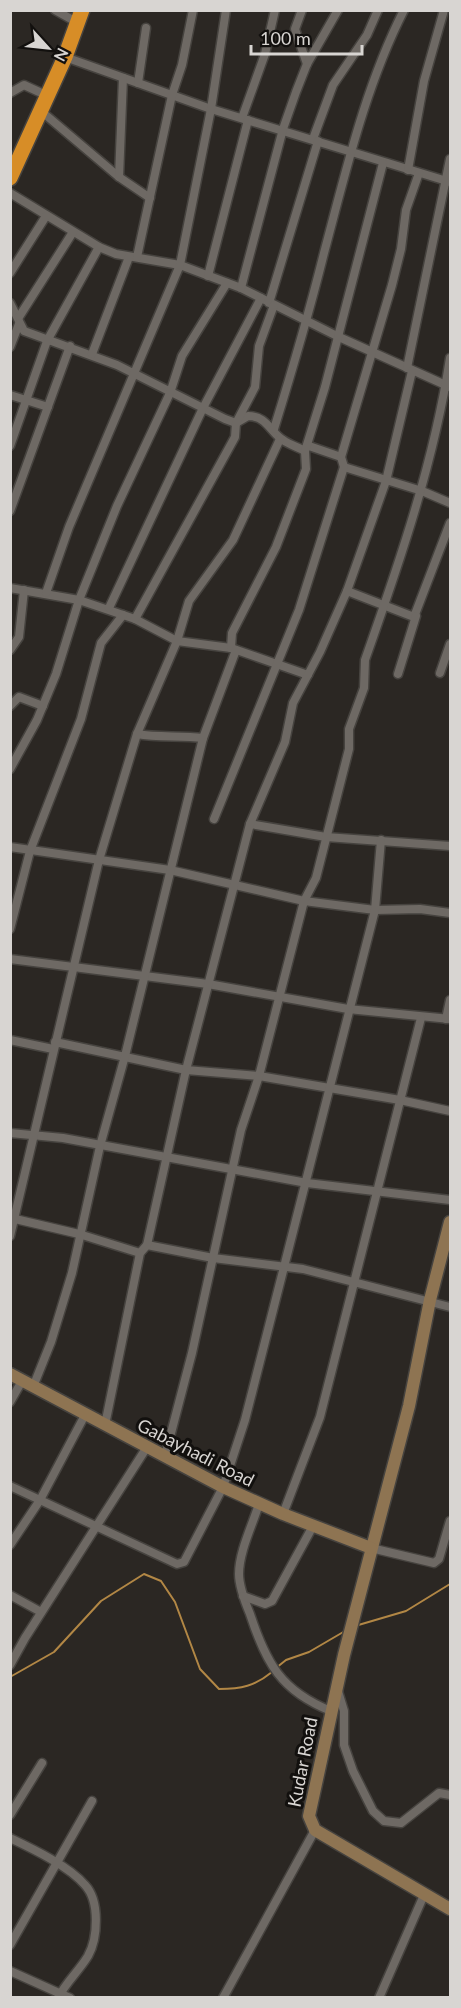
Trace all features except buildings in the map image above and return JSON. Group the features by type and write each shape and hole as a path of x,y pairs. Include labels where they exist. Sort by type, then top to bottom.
{"highway":[{"path":"10,178 65,57 80,17"}],"street":[{"path":"56,10 80,17"},
{"path":"92,354 133,257 150,198 172,95 182,65 194,10"},
{"path":"46,593 69,527 180,265 211,109 226,10"},
{"path":"208,276 245,119 265,54 275,10"},
{"path":"302,10 295,29 307,63"},
{"path":"241,288 283,129 307,63 338,10"},
{"path":"135,619 212,482 235,437 236,423 255,387 259,346 333,85 367,35 378,10"},
{"path":"274,429 307,320 351,152 374,78 404,10"},
{"path":"408,170 424,81 444,10"},
{"path":"138,83 146,28"},
{"path":"65,57 211,109 448,181"},
{"path":"119,177 123,78"},
{"path":"10,93 24,85 48,96"},
{"path":"41,111 119,177 150,198"},
{"path":"105,1425 140,1253 147,1245 186,1070 250,824 285,742 293,703 347,591 386,481 448,181 450,159"},
{"path":"10,1402 28,1384 65,1299 100,1146 125,1056 203,738 234,649 232,633 276,547 306,469 307,448 339,337 383,163"},
{"path":"214,819 298,610 344,467 341,457 401,249 408,202 418,173"},
{"path":"10,193 99,247 133,257 180,265 241,288 339,337 448,386"},
{"path":"10,273 46,216"},
{"path":"10,347 19,321 73,232"},
{"path":"10,446 47,340 99,247"},
{"path":"10,769 43,706 56,674 79,600 117,506 170,393 187,346 227,283"},
{"path":"109,608 203,408 261,298"},
{"path":"10,303 24,331 92,354 236,423 252,416 265,421 280,439 341,457"},
{"path":"10,512 70,346"},
{"path":"165,1456 245,1114 259,1076 304,901 316,878 349,749 349,729 364,688 365,660 422,491 448,386 450,358"},
{"path":"10,395 48,407"},
{"path":"10,1236 99,860 137,734 177,641 189,601 233,540 280,439"},
{"path":"344,467 422,491 450,503"},
{"path":"398,674 416,616 450,523"},
{"path":"10,588 46,593 109,608 177,641 234,649 308,675"},
{"path":"10,650 19,637 24,590"},
{"path":"347,591 412,618 416,616"},
{"path":"10,929 30,851 81,718 101,643 123,615"},
{"path":"440,673 450,644"},
{"path":"10,706 19,697 43,706"},
{"path":"137,734 158,738 184,735 203,738"},
{"path":"250,824 326,837 450,846"},
{"path":"10,1486 181,1564 223,1487 245,1420 375,910 381,840"},
{"path":"10,847 170,870 304,901 375,910 420,909 450,914"},
{"path":"10,959 208,984 279,999 420,1018 448,1019 450,1000"},
{"path":"283,1514 320,1417 378,1193 420,1018"},
{"path":"10,1040 125,1056 186,1070 259,1076 400,1100 450,1111"},
{"path":"10,1133 33,1134 307,1183 450,1200"},
{"path":"13,1219 79,1234 140,1253"},
{"name":"Kudar Road","path":"450,1222 430,1300 409,1406 331,1711 309,1816 315,1830 450,1909"},
{"path":"147,1245 213,1258 285,1267 430,1300 450,1307"},
{"name":"Gabayhadi Road","path":"10,1374 223,1487 283,1514 371,1548"},
{"path":"10,1545 40,1500 85,1415"},
{"path":"10,1665 41,1611 98,1527 147,1448"},
{"path":"259,1504 239,1572 243,1596 257,1638 271,1667 299,1696 331,1711"},
{"path":"439,1558 450,1521"},
{"path":"243,1596 265,1604 272,1601 313,1526"},
{"path":"371,1548 431,1563 439,1558 450,1559"},
{"path":"10,1595 41,1611"},
{"path":"337,1688 344,1711 344,1745 353,1772 373,1811 384,1821 401,1823 439,1793 450,1795"},
{"path":"10,1815 42,1763"},
{"path":"10,1946 58,1865 92,1801"},
{"path":"223,1998 315,1830"},
{"path":"10,1838 58,1865 85,1884 90,1893 95,1922 89,1955 59,1996"},
{"path":"379,1998 424,1895"},
{"path":"10,1971 59,1996 70,1998"}],"waterway":[{"path":"10,1677 54,1652 101,1601 144,1574 161,1581 175,1602 200,1669 219,1689 247,1686 260,1681 272,1672"},
{"path":"355,1626 406,1611 450,1584"},
{"path":"276,1668 286,1660 309,1652 345,1631"}]}
